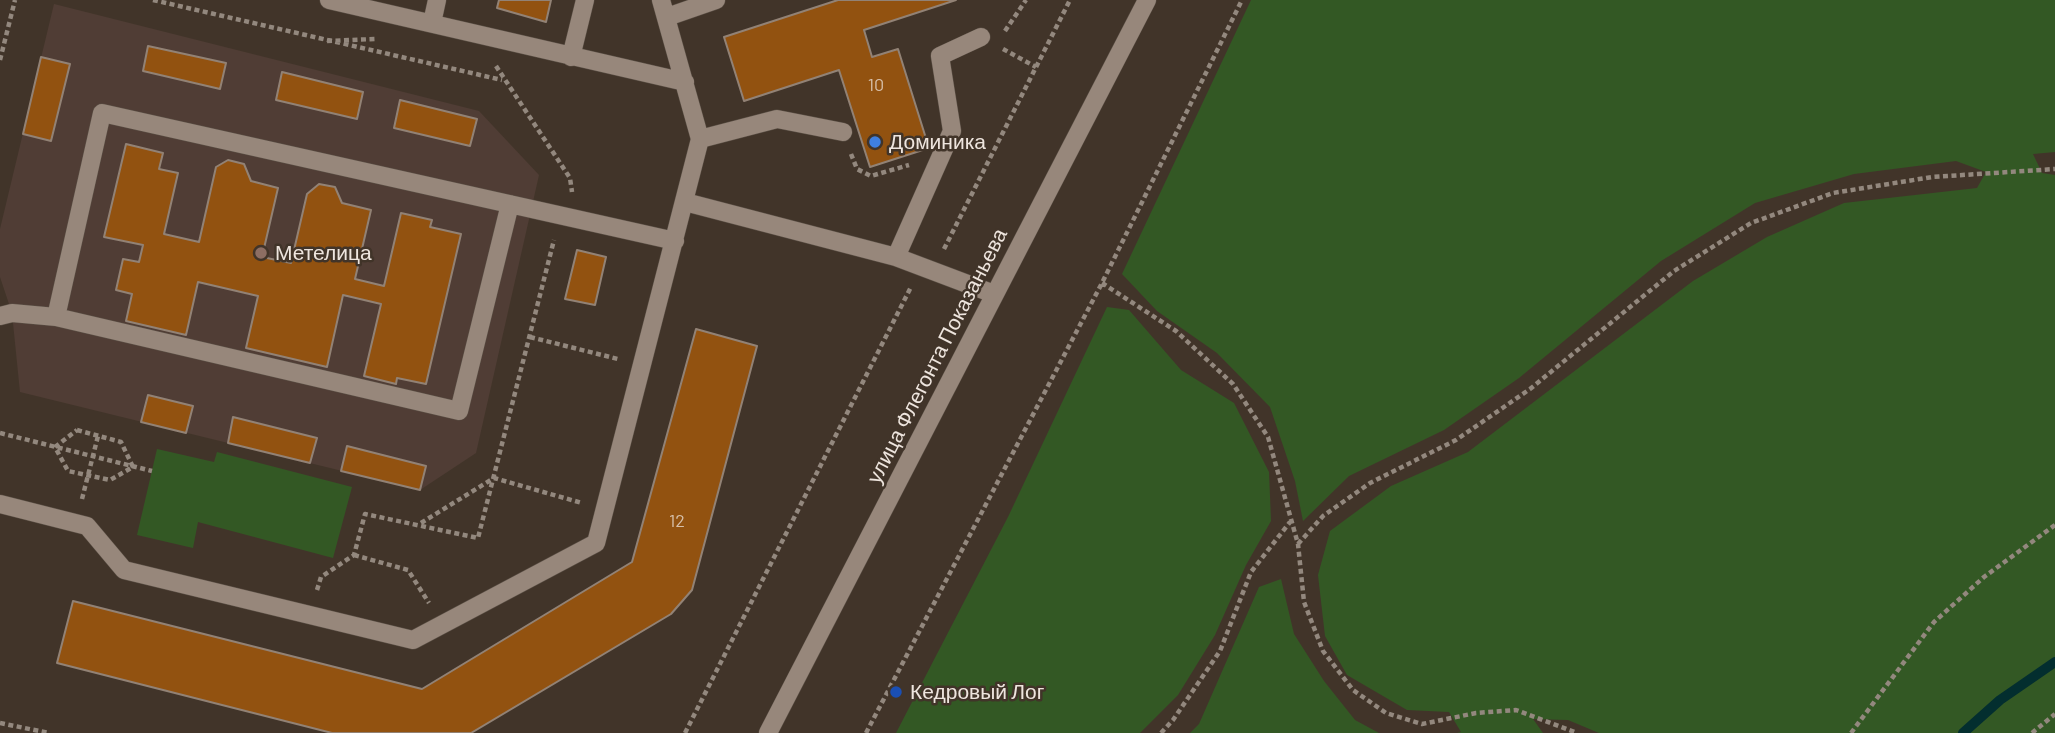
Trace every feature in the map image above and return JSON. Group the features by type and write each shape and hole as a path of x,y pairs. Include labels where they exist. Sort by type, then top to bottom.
{"main road":[{"path":"329,0 685,82"},
{"path":"432,23 437,0"},
{"path":"571,57 585,0"},
{"path":"0,503 87,526 124,570 413,640 596,543 700,139 664,8 716,0"},
{"name":"улица Флегонта Показаньева","path":"768,733 1147,0"},
{"path":"896,257 952,131 940,56 988,41"},
{"path":"56,317 102,113 675,241"},
{"path":"700,139 777,119 843,132"},
{"path":"685,202 896,257 994,294"},
{"path":"0,316 12,313 56,317 459,411 510,204"}],"path":[{"path":"0,60 15,0"},
{"path":"153,0 503,80 570,178 576,219"},
{"path":"1026,0 988,41 1036,67"},
{"path":"685,733 911,288 944,248 1070,0"},
{"path":"866,733 1102,283 1242,0"},
{"path":"843,132 857,169 871,176 941,157"},
{"path":"1298,544 1322,516 1370,483 1456,440 1530,390 1674,271 1751,223 1833,193 1932,177 2055,169"},
{"path":"310,617 321,577 354,555 365,514 421,523 478,538 555,235"},
{"path":"1102,283 1176,331 1233,384 1268,437 1298,544 1304,602 1323,651 1353,690 1386,713 1422,724 1476,713 1516,710 1577,733"},
{"path":"530,337 643,365"},
{"path":"55,447 77,430 121,442 134,467"},
{"path":"0,433 152,471"},
{"path":"76,523 98,436"},
{"path":"55,447 68,471 110,480 134,467"},
{"path":"421,523 494,478 604,510"},
{"path":"1161,733 1173,720 1220,651 1251,572 1290,522"},
{"path":"1851,733 1934,622 1984,577 2055,525"},
{"path":"354,555 408,570 443,625"},
{"path":"2032,733 2055,714"},
{"path":"0,723 49,733"}],"shaded area":[{"name":"Метелица","path":"54,4 479,111 539,175 476,453 420,490 20,392 12,313 0,277 0,229"}],"green space":[{"path":"1251,0 2055,0 2055,152 2033,154 2042,173 2055,175 2055,733 1599,733 1568,720 1533,719 1543,733 1457,733 1461,732 1449,712 1407,710 1347,675 1325,636 1318,575 1330,531 1391,486 1468,452 1693,281 1767,237 1844,203 1977,188 1986,172 1956,161 1854,174 1755,203 1661,261 1519,378 1444,430 1349,476 1303,521 1295,481 1270,407 1217,353 1157,311 1122,274"},
{"path":"1107,307 1129,310 1181,370 1234,403 1269,472 1271,521 1246,565 1215,635 1178,695 1140,733 896,733 1008,517"},
{"path":"157,449 214,462 217,452 352,487 333,558 198,522 193,548 137,535"},
{"path":"1281,579 1294,634 1324,681 1355,720 1379,733 1190,733 1199,724 1259,587"}],"building":[{"path":"499,0 551,0 546,22 497,8"},
{"path":"838,0 956,0 864,30 872,57 898,49 929,148 870,167 839,70 744,101 724,37"},
{"path":"148,46 226,63 220,89 143,71"},
{"path":"41,57 70,64 51,141 23,134"},
{"path":"282,72 363,92 357,119 276,100"},
{"path":"400,100 477,119 470,146 394,128"},
{"path":"126,144 163,153 159,169 178,173 164,234 199,242 216,167 228,160 244,164 251,181 278,188 262,257 291,263 307,194 319,184 335,187 342,203 371,210 355,279 384,286 401,213 432,220 430,227 461,234 426,384 397,378 396,384 364,376 381,304 343,295 327,367 246,348 258,296 198,282 186,335 126,321 132,294 116,290 123,259 139,262 143,245 104,237"},
{"path":"577,250 606,257 595,305 565,299"},
{"path":"696,329 757,346 692,590 671,614 471,733 332,733 57,663 73,601 422,689 632,562"},
{"path":"148,395 193,406 186,433 141,422"},
{"path":"233,417 317,438 310,463 228,443"},
{"path":"347,446 426,466 420,490 341,471"}],"waterway":[{"path":"1963,733 2000,700 2055,662"}],"place":[{"name":"Доминика","path":"875,142"},
{"name":"Метелица","path":"261,253"},
{"name":"Кедровый Лог","path":"896,692"}]}
